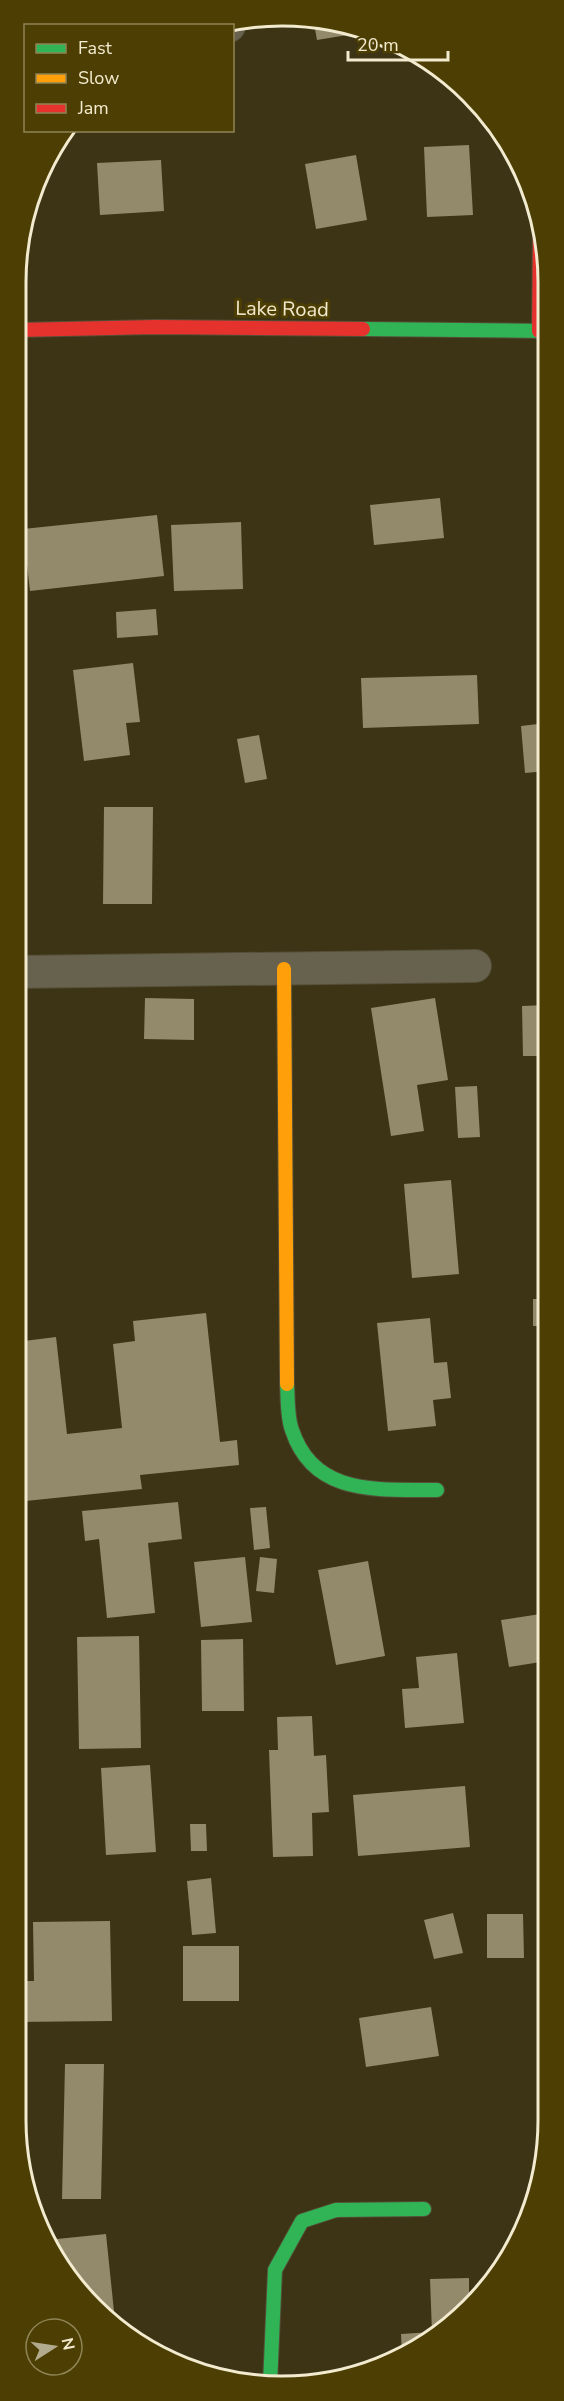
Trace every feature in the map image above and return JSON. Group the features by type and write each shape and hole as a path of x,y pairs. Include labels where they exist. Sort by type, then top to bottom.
{"street":[{"name":"Lake Road","path":"26,330 168,327 538,331"},
{"path":"26,972 475,966"},
{"path":"284,969 287,1386 291,1430 307,1462 338,1482 376,1489 437,1490"},
{"path":"270,2375 275,2270 302,2221 336,2210 424,2209"}],"building":[{"path":"315,28 350,35 317,40"},
{"path":"469,145 473,215 427,217 424,147"},
{"path":"356,155 367,220 316,229 305,164"},
{"path":"161,160 164,211 100,215 97,163"},
{"path":"440,498 444,538 374,545 370,505"},
{"path":"157,515 164,576 30,591 26,529"},
{"path":"241,522 243,589 174,591 171,525"},
{"path":"156,609 158,635 117,638 116,612"},
{"path":"133,663 140,722 126,723 130,755 84,761 73,670"},
{"path":"477,675 479,724 363,728 361,678"},
{"path":"538,724 538,772 525,773 521,726"},
{"path":"259,735 267,779 245,783 237,739"},
{"path":"104,807 153,807 152,904 103,904"},
{"path":"145,998 194,999 194,1040 144,1039"},
{"path":"435,998 448,1080 417,1085 424,1131 391,1136 371,1008"},
{"path":"538,1005 538,1056 523,1056 522,1006"},
{"path":"477,1086 480,1137 458,1138 455,1087"},
{"path":"451,1180 459,1274 412,1278 404,1184"},
{"path":"533,1299 538,1299 538,1326 533,1326"},
{"path":"206,1313 220,1442 237,1440 239,1465 140,1475 142,1489 26,1501 26,1341 56,1337 67,1434 122,1428 113,1344 135,1341 133,1321"},
{"path":"430,1318 434,1363 447,1362 451,1398 433,1400 436,1426 388,1431 377,1323"},
{"path":"178,1502 182,1539 148,1543 155,1613 107,1618 99,1539 85,1541 82,1511"},
{"path":"266,1507 270,1548 254,1550 250,1508"},
{"path":"245,1557 252,1622 201,1627 194,1562"},
{"path":"260,1557 277,1559 274,1593 256,1591"},
{"path":"368,1561 385,1656 336,1665 318,1570"},
{"path":"538,1614 538,1662 509,1667 501,1620"},
{"path":"139,1636 141,1748 79,1749 77,1637"},
{"path":"243,1639 244,1711 202,1711 201,1640"},
{"path":"457,1653 464,1723 405,1728 402,1689 419,1688 416,1657"},
{"path":"312,1716 314,1756 326,1755 329,1812 312,1813 313,1856 273,1857 269,1750 278,1750 277,1717"},
{"path":"150,1765 156,1852 106,1855 101,1768"},
{"path":"465,1786 470,1847 358,1856 353,1795"},
{"path":"190,1824 206,1824 207,1851 191,1851"},
{"path":"211,1878 216,1933 192,1935 187,1881"},
{"path":"453,1913 463,1953 434,1959 424,1920"},
{"path":"487,1914 523,1914 524,1958 487,1958"},
{"path":"110,1921 112,2021 26,2022 26,1981 34,1981 33,1922"},
{"path":"183,1946 239,1946 239,2001 183,2001"},
{"path":"431,2007 439,2056 366,2067 359,2018"},
{"path":"65,2064 104,2064 101,2199 62,2199"},
{"path":"106,2234 114,2313 89,2288 69,2262 56,2239"},
{"path":"469,2278 469,2294 432,2327 430,2279"},
{"path":"424,2333 402,2345 401,2334"}],"traffic: fast":[{"path":"363,329 538,331"},
{"path":"287,1384 290,1425 302,1452 316,1468 332,1478 351,1485 393,1490 437,1490"},
{"path":"270,2375 275,2270 302,2221 336,2210 424,2209"}],"traffic: slow":[{"path":"284,969 287,1384"}],"traffic: jam":[{"path":"26,330 156,327 363,329"}]}
